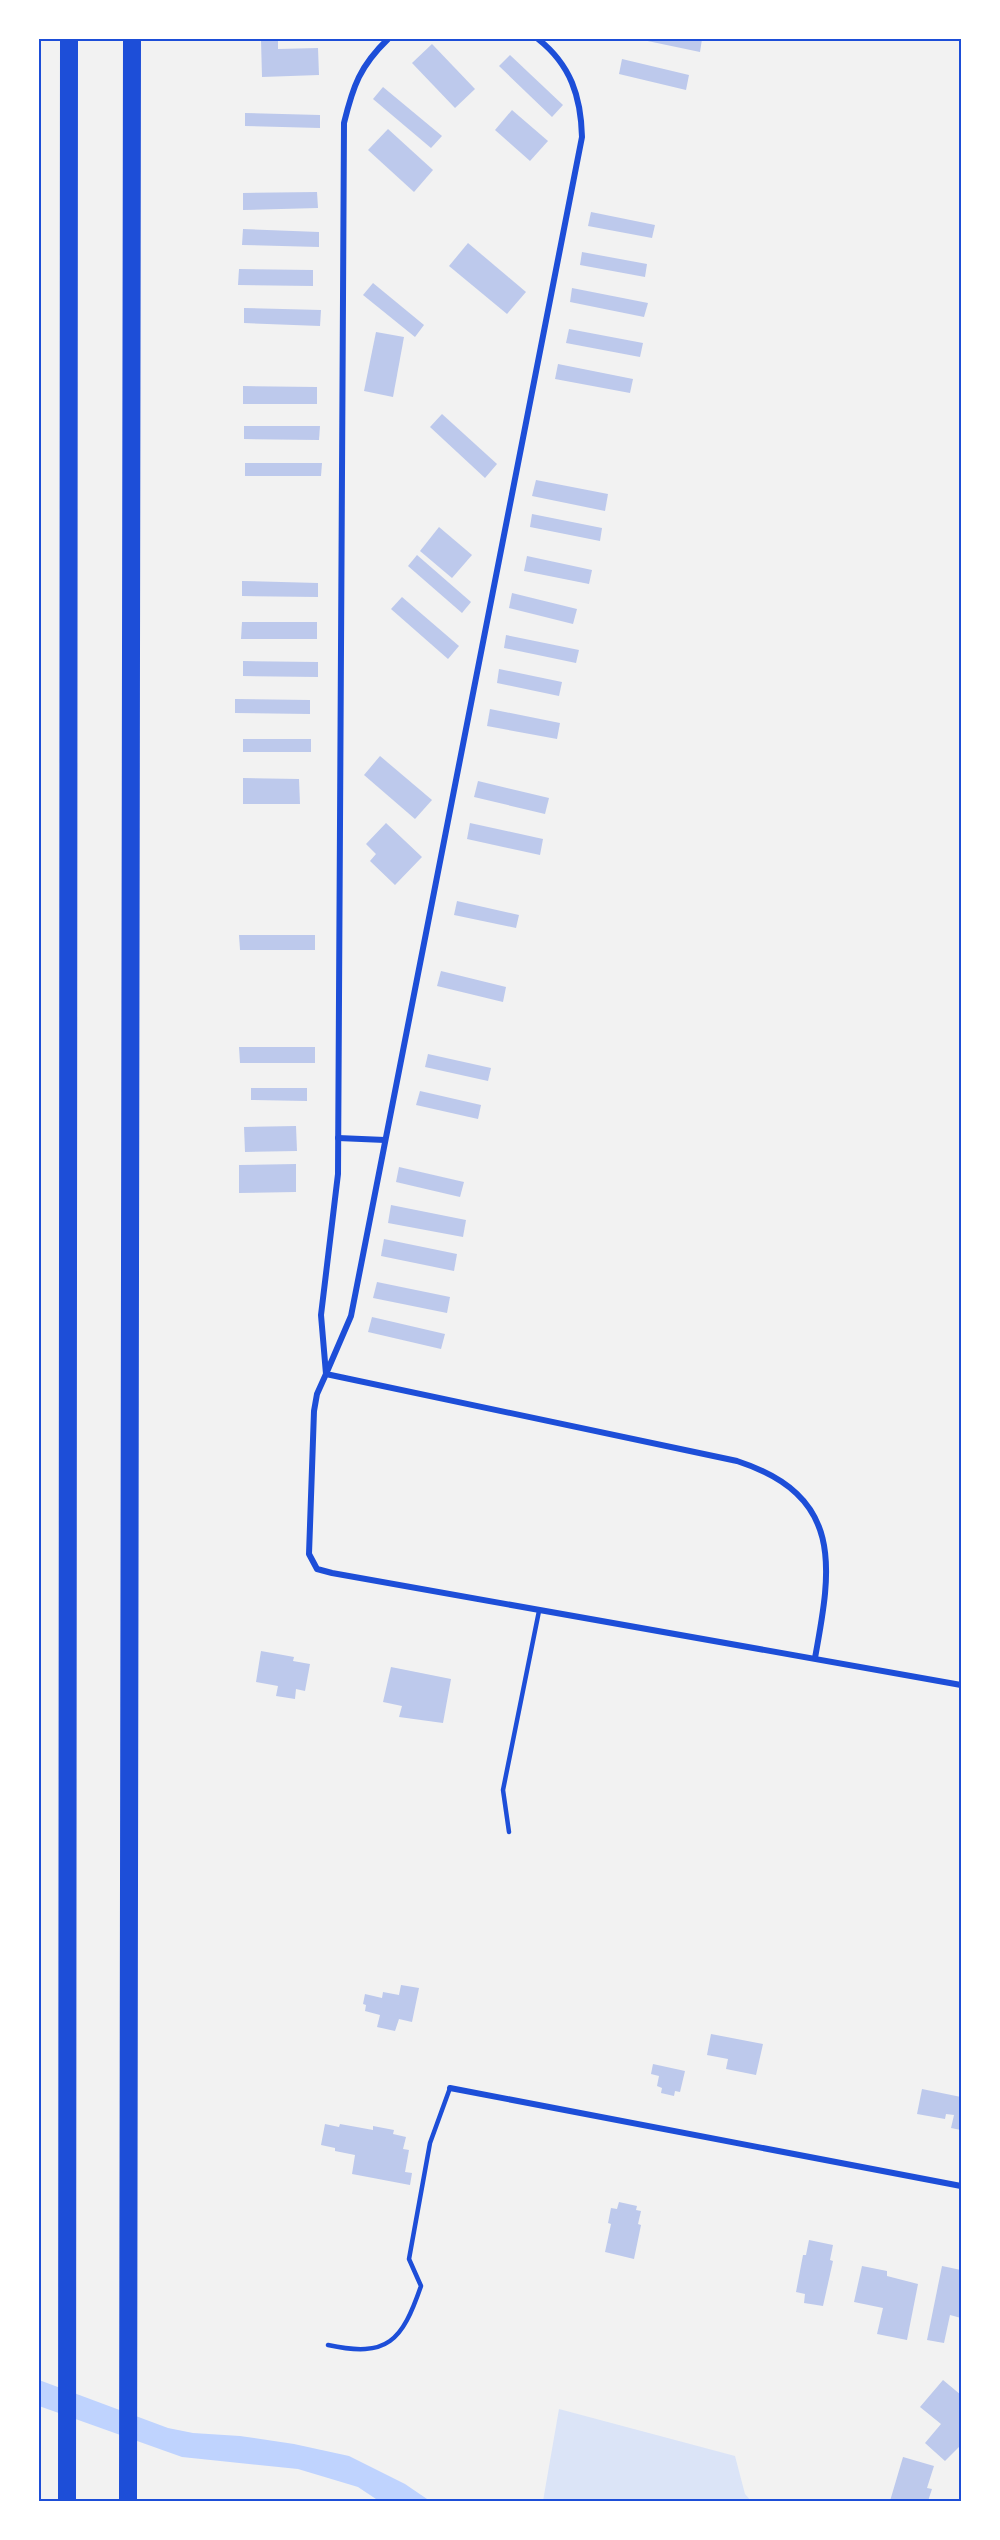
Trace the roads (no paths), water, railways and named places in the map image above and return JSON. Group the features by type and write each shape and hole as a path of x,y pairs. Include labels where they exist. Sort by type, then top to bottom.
{"highway":[{"path":"67,2501 69,39"},
{"path":"128,2501 132,39"}],"street":[{"path":"326,1374 321,1315 336,1204 338,1138 344,123 351,91 361,70 370,56 388,39"},
{"path":"538,39 558,59 571,80 579,99 582,137 351,1316 317,1394 314,1411 309,1554 318,1569 332,1573 961,1685"},
{"path":"338,1138 385,1140"},
{"path":"326,1374 737,1461 763,1469 787,1485 799,1497 817,1521 825,1548 828,1565 826,1598 815,1658"},
{"path":"450,2088 961,2186"}],"lane":[{"path":"509,1832 502,1790 539,1611"},
{"path":"328,2345 370,2350 391,2342 411,2316 421,2286 409,2259 430,2143 450,2088"}],"water":[{"path":"39,2380 168,2428 193,2433 240,2436 294,2444 349,2456 405,2484 430,2501 379,2501 358,2487 298,2469 182,2457 39,2406"}]}
